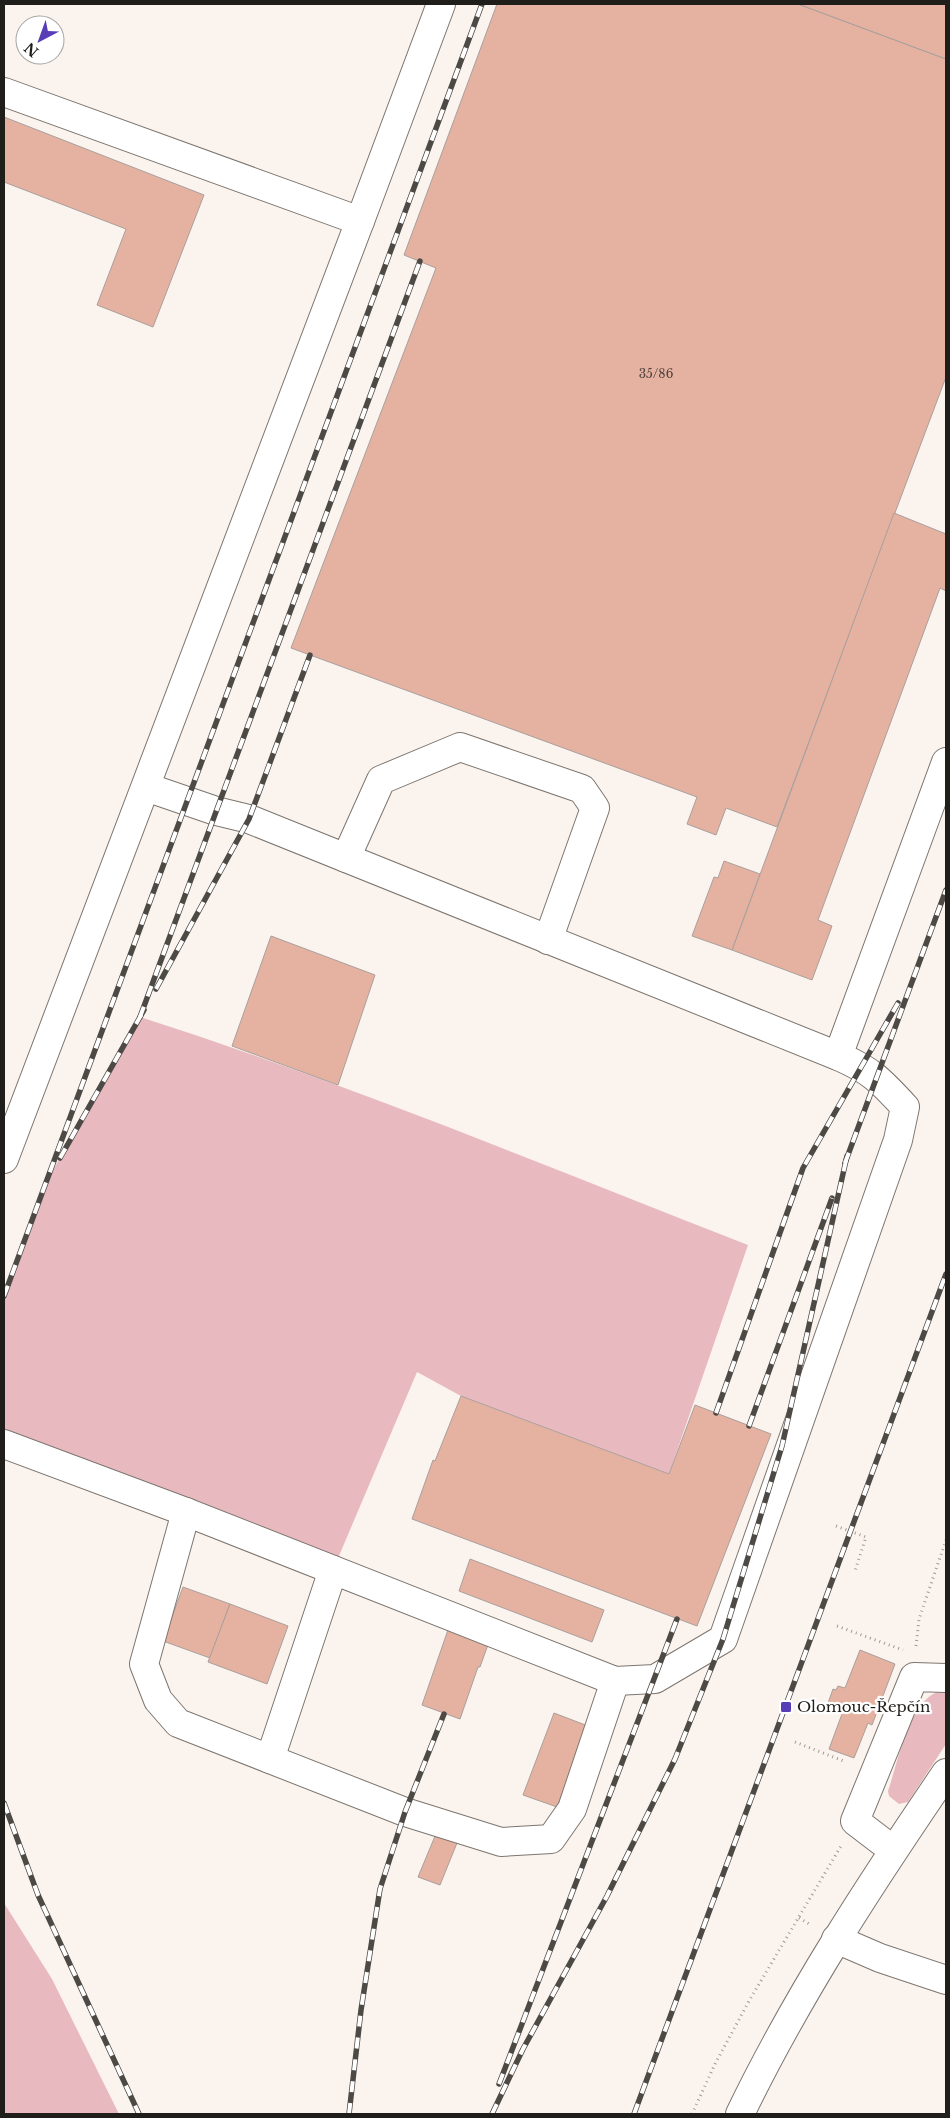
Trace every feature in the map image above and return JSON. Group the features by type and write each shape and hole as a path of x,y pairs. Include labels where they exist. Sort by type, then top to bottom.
{"street":[{"path":"4,1159 360,221 440,4"},
{"path":"4,92 360,221"},
{"path":"346,858 381,780 460,747 582,789 595,808 548,940"},
{"path":"838,1056 946,762"},
{"path":"4,1444 186,1512 615,1681 654,1679 723,1639 898,1140 905,1107 876,1076 862,1066 249,819 216,811 146,787"},
{"path":"186,1512 144,1664 158,1700 178,1723 405,1812 501,1842 551,1839 572,1810 615,1681"},
{"path":"270,1759 333,1570"},
{"path":"890,1856 855,1821 875,1774 915,1666 946,1678"},
{"path":"740,2114 776,2042 836,1940 946,1773"},
{"path":"836,1940 880,1958 946,1980"}],"path":[{"path":"836,1526 866,1537 855,1571"},
{"path":"837,1626 915,1666 919,1619 946,1540"},
{"path":"795,1742 875,1774"},
{"path":"692,2114 715,2064 749,2001 855,1821"}],"shaded area":[{"path":"140,1017 370,1097 748,1245 669,1474 461,1396 417,1372 333,1570 4,1444 4,1296 44,1186"},
{"path":"938,1692 946,1693 946,1744 908,1802 899,1804 889,1796 888,1791 900,1750 912,1720 920,1707 928,1697"},
{"path":"4,1903 52,1979 119,2114 4,2114"}],"building":[{"path":"497,4 798,4 946,59 946,377 777,827 726,808 716,835 687,824 697,797 291,648 436,268 404,255"},
{"path":"798,4 946,4 946,59"},
{"path":"4,117 204,195 153,327 97,305 126,229 4,182"},
{"path":"894,513 946,534 946,591 940,588 818,920 832,926 812,980 732,950"},
{"path":"724,861 760,874 732,950 692,936 714,877 718,878"},
{"path":"271,936 375,975 338,1085 232,1046"},
{"path":"461,1396 669,1474 695,1405 771,1434 697,1626 412,1519 433,1460 435,1461"},
{"path":"470,1559 604,1610 592,1642 459,1591"},
{"path":"183,1587 230,1604 210,1658 163,1641"},
{"path":"230,1604 288,1626 267,1684 208,1662"},
{"path":"450,1624 490,1639 460,1719 422,1705"},
{"path":"860,1650 895,1664 872,1725 868,1723 854,1758 829,1749 842,1714 829,1708 831,1703 828,1703 833,1689 836,1690 838,1686 845,1688"},
{"path":"554,1713 588,1726 557,1807 523,1795"},
{"path":"438,1829 459,1838 440,1885 418,1877"}],"railway":[{"path":"4,1296 482,4"},
{"path":"140,1017 420,261"},
{"path":"156,989 249,819 310,655"},
{"path":"845,1163 946,890"},
{"path":"716,1413 803,1168 898,1003"},
{"path":"60,1158 144,1010"},
{"path":"492,2114 523,2049 607,1896 675,1759 723,1639 782,1446 847,1156"},
{"path":"749,1426 832,1198"},
{"path":"634,2114 946,1274"},
{"path":"499,2084 677,1619"},
{"path":"349,2114 361,2010 380,1889 405,1812 444,1714"},
{"path":"4,1803 38,1895 139,2114"}],"place":[{"name":"Olomouc-Řepčín","path":"786,1707"}]}
